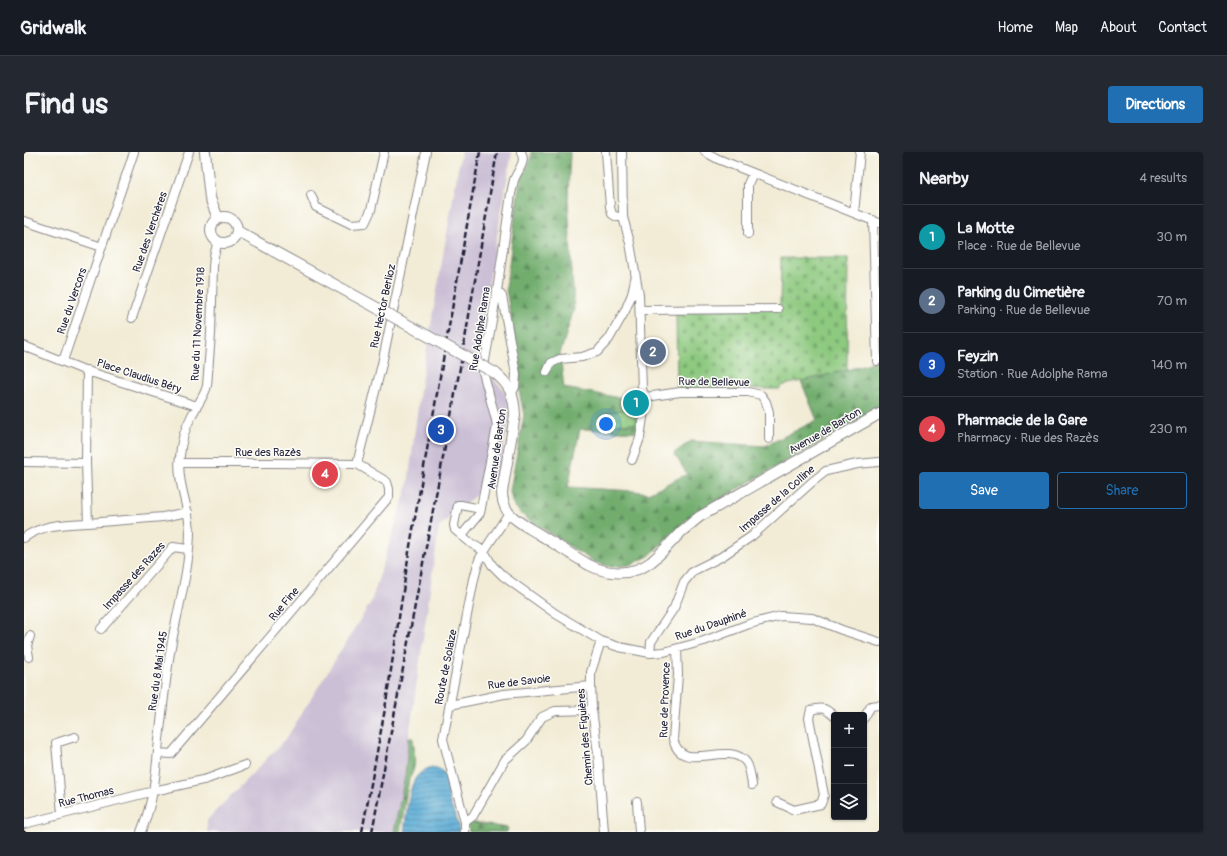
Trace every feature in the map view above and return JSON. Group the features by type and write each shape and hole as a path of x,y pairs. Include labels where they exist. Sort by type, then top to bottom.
{"street":[{"name":"Rue du Vercors","path":"63,362 134,152"},
{"name":"Rue des Verchères","path":"132,318 189,152"},
{"path":"205,152 210,198 218,218"},
{"path":"311,195 316,207 351,224 365,223 371,210 384,152"},
{"name":"Rue Hector Berlioz","path":"357,464 382,364 426,152"},
{"name":"Rue Adolphe Rama","path":"462,535 480,513 497,426 483,372 497,291 511,194 514,180 524,156 521,152"},
{"path":"606,152 610,206 612,214 617,217 623,217"},
{"path":"622,152 623,217 630,243 639,295 642,390 646,397 640,438 632,460"},
{"path":"706,152 718,159 876,222 877,361"},
{"path":"854,213 860,152"},
{"path":"748,234 748,184 753,173"},
{"path":"226,217 233,220 237,227 237,231 230,241 222,242 215,239 212,232 213,224 218,218 226,217"},
{"path":"24,221 102,247"},
{"name":"Avenue de Barton","path":"237,231 495,372 512,393 514,402 515,415 502,492 502,500 509,513 517,520 589,565 608,573 621,573 642,567 650,562 699,517 879,414"},
{"name":"Rue du 11 Novembre 1918","path":"197,406 206,392 207,386 212,334 213,262 218,241"},
{"path":"547,372 551,363 560,359 582,357 597,352 609,338 625,312 632,294 636,275"},
{"path":"497,291 502,296 516,374 515,387 512,393"},
{"path":"640,310 778,309"},
{"path":"24,346 87,370"},
{"name":"Place Claudius Béry","path":"88,523 86,463 87,370 197,406"},
{"name":"Rue de Bellevue","path":"646,397 688,392 748,392 761,395 766,402 769,412 769,438"},
{"path":"24,538 29,534 54,525 163,517 188,512 179,476 179,463 184,435 197,406"},
{"path":"24,462 86,463"},
{"name":"Impasse de la Colline","path":"650,653 651,642 674,608 684,582 693,571 721,557 752,536 826,471 857,464 879,462"},
{"name":"Rue des Razès","path":"179,463 357,464"},
{"name":"Rue Fine","path":"158,753 171,754 389,497 387,482 357,464"},
{"path":"481,509 458,505 454,528 484,551"},
{"name":"Rue du 8 Mai 1945","path":"141,832 148,814 154,791 169,658 184,582 190,534 188,512"},
{"name":"Route de Solaize","path":"466,832 465,822 443,739 479,560 509,513"},
{"name":"Impasse des Razes","path":"101,629 173,547 188,549"},
{"name":"Rue du Dauphiné","path":"484,551 492,565 515,585 556,614 601,641 619,647 650,653 664,652 704,641 749,624 781,616 812,618 879,642"},
{"path":"29,657 26,646 30,636"},
{"name":"Chemin des Figuières","path":"601,641 591,672 591,686 604,832"},
{"name":"Rue de Provence","path":"677,649 678,675 673,739 675,746 681,753 688,756 726,753 737,755 746,762 750,772 752,786"},
{"name":"Rue de Savoie","path":"450,705 504,694 591,686"},
{"path":"867,714 872,706 879,705"},
{"path":"777,802 794,810 821,804 824,795 809,718 811,710 821,707 831,713"},
{"path":"465,822 473,816 505,760 526,741 542,717 555,711 592,710"},
{"path":"62,814 56,743 75,737"},
{"name":"Rue Thomas","path":"24,824 207,779 245,765"},
{"path":"637,802 639,832"}],"shaded area":[{"path":"461,152 512,152 476,354 490,362 488,373 503,389 508,400 510,414 496,488 484,488 439,527 409,737 408,756 394,832 207,832 207,820 286,739 371,602 408,484 421,382"}],"green space":[{"path":"531,152 570,152 568,199 574,309 560,354 564,388 615,397 633,398 629,409 604,413 603,424 635,424 638,410 643,407 640,432 580,429 568,487 648,493 687,474 674,453 691,441 765,446 817,420 801,381 847,370 879,360 879,408 691,516 649,556 629,565 612,567 594,562 525,517 514,506 510,491 524,415 519,390 520,374 506,288 519,185 531,157"},
{"path":"781,258 848,258 847,370 781,386 780,389 677,389 676,312 780,306"},
{"path":"640,397 643,407 638,411 635,424 603,424 604,413 628,409 633,398"},
{"path":"409,737 413,737 415,753 414,769 409,779 400,832 394,832 405,776"},
{"path":"468,822 508,828 507,832 469,832"}],"water":[{"path":"432,767 440,770 445,775 449,800 457,820 459,832 404,832 409,797 415,779 420,773"}],"railway":[{"path":"362,832 385,709 409,552 480,152"},
{"path":"372,832 460,368 497,152"}],"place":[{"name":"Parking du Cimetière","path":"653,352"},
{"name":"La Motte","path":"636,403"},
{"name":"Feyzin","path":"441,430"},
{"name":"Pharmacie de la Gare","path":"325,474"}]}
